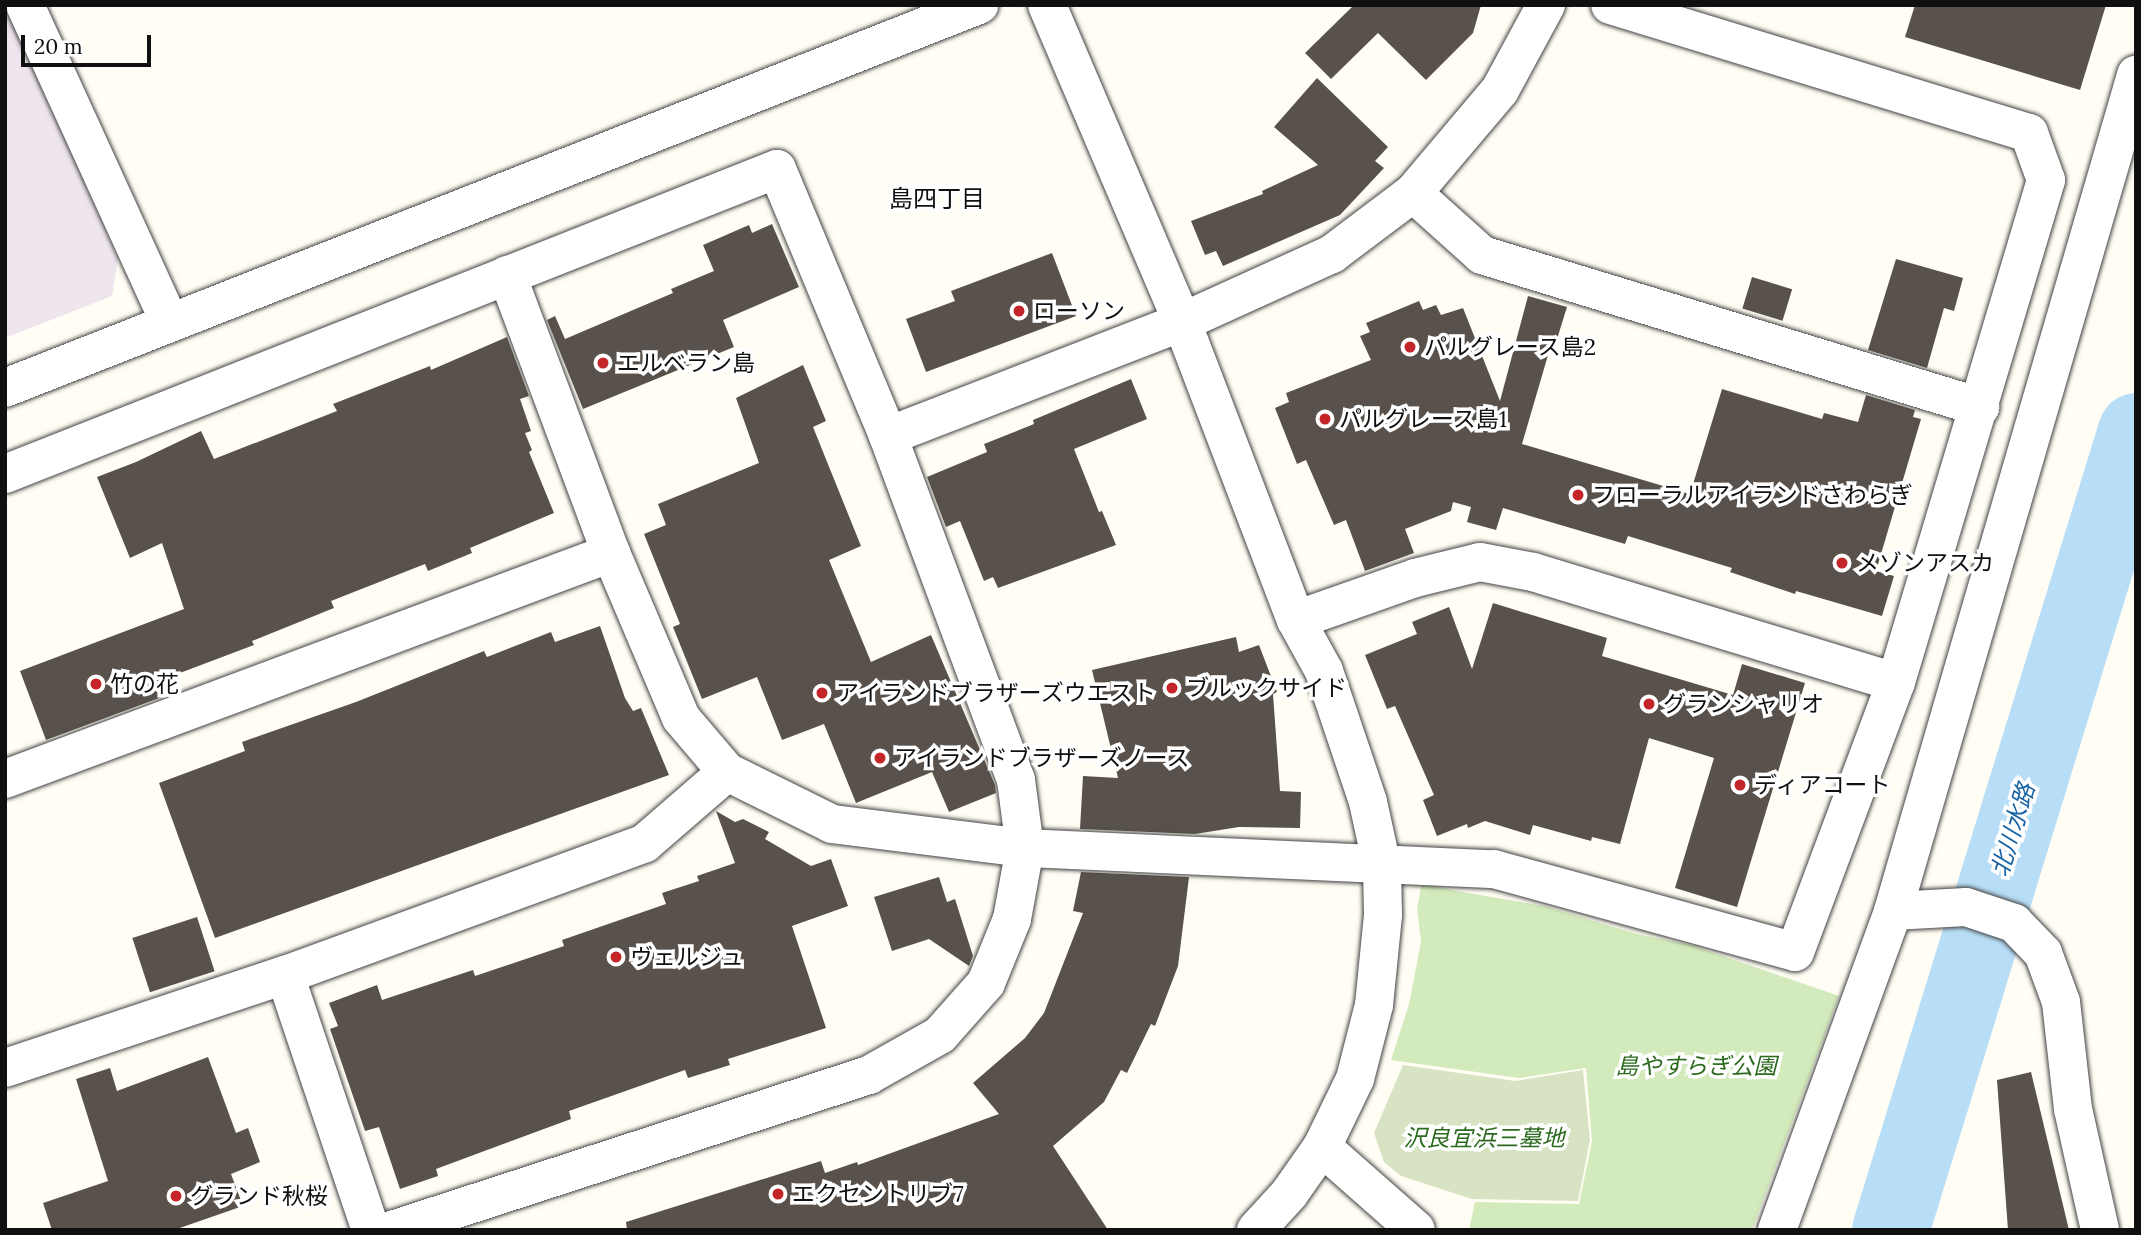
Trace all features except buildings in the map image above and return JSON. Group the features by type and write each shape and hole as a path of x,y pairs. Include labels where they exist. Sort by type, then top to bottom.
{"street":[{"path":"25,5 169,321"},
{"path":"5,388 169,321 979,5"},
{"path":"1047,5 1182,322 1296,620 1324,671 1368,802 1382,866 1384,915 1374,1005 1355,1079 1322,1147 1289,1194 1256,1230"},
{"path":"888,436 1182,322 1332,254 1413,192 1500,90 1546,5"},
{"path":"507,275 611,553 681,718 727,772 832,824 1025,848 1493,869 1795,952 1896,682 2046,180 2029,133 1610,5"},
{"path":"1777,1230 1893,911 2136,75"},
{"path":"5,474 777,169 888,436 1016,780 1025,848 1012,919 986,983 940,1035 869,1075 392,1230"},
{"path":"1413,192 1482,255 1980,407"},
{"path":"5,779 611,553"},
{"path":"1296,620 1415,578 1480,562 1533,572 1896,682"},
{"path":"5,1068 285,975 645,843 727,772"},
{"path":"1893,911 1966,907 2014,923 2043,953 2061,1002 2073,1109 2100,1230"},
{"path":"285,975 371,1230"},
{"path":"1322,1147 1416,1230"}],"shaded area":[{"path":"5,5 8,5 118,258 112,296 5,338"}],"green space":[{"name":"島やすらぎ公園","path":"1422,882 1451,890 1544,906 1637,934 1691,945 1839,996 1752,1230 1469,1230 1475,1202 1579,1204 1592,1141 1586,1068 1519,1078 1391,1060 1409,1004 1421,942 1417,908"},
{"name":"沢良宜浜三墓地","path":"1403,1065 1515,1081 1583,1070 1590,1140 1578,1201 1472,1199 1401,1176 1384,1162 1374,1133"}],"waterway":[{"name":"北川水路","path":"1890,1230 2136,431"}],"place":[{"name":"ローソン","path":"1019,311"},
{"name":"パルグレース島2","path":"1410,347"},
{"name":"エルベラン島","path":"603,363"},
{"name":"パルグレース島1","path":"1325,419"},
{"name":"フローラルアイランドさわらぎ","path":"1578,495"},
{"name":"メゾンアスカ","path":"1842,563"},
{"name":"竹の花","path":"96,684"},
{"name":"ブルックサイド","path":"1172,688"},
{"name":"アイランドブラザーズウエスト","path":"822,693"},
{"name":"グランシャリオ","path":"1649,704"},
{"name":"アイランドブラザーズノース","path":"880,758"},
{"name":"ディアコート","path":"1740,785"},
{"name":"ヴェルジュ","path":"616,957"},
{"name":"エクセントリブ7","path":"778,1194"},
{"name":"グランド秋桜","path":"176,1196"}],"district":[{"name":"島四丁目","path":"937,199"}]}
